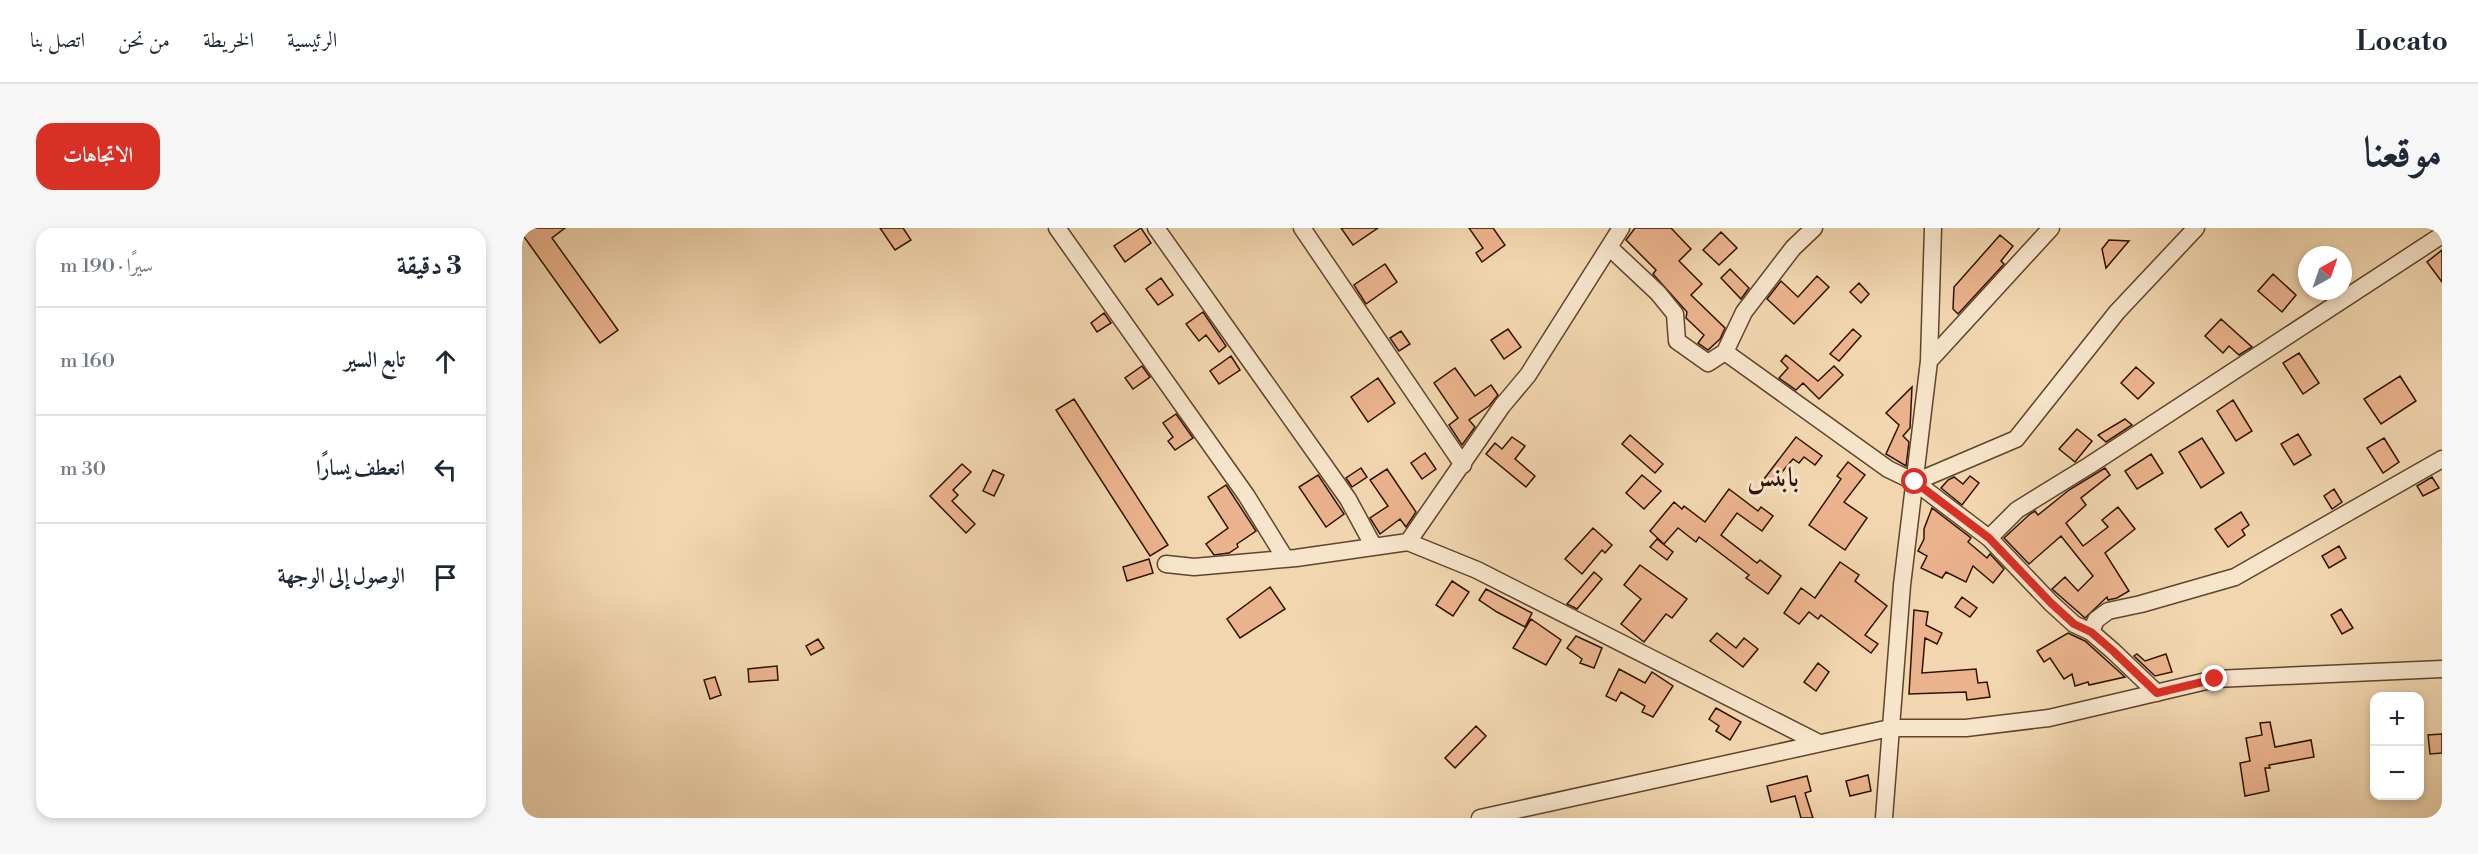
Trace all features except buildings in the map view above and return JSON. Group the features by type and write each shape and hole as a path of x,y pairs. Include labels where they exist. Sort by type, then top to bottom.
{"street":[{"path":"1057,228 1246,495 1285,558"},
{"path":"1156,228 1348,499 1374,547"},
{"path":"1302,228 1463,465"},
{"path":"1408,542 1502,406 1528,375 1621,228"},
{"path":"1609,247 1658,293 1674,314 1677,342 1708,363 1725,352 1744,312 1793,248 1814,228"},
{"path":"1884,818 1902,585 1929,361 1933,228"},
{"path":"1929,361 2051,228"},
{"path":"1915,482 2016,439 2117,312 2196,228"},
{"path":"1989,538 2018,510 2442,235"},
{"path":"1725,352 1888,469 1915,482 1989,538 2051,603 2074,624 2091,632 2157,693"},
{"path":"2091,632 2096,620 2108,611 2235,577 2442,459"},
{"path":"1166,564 1194,567 1408,542 1477,570 1819,742"},
{"path":"1480,818 1890,728 1966,728 2049,718 2215,679 2442,669"}],"district":[{"name":"بابنس","path":"1773,478"}],"route":[{"path":"1915,482 1989,538 2051,603 2074,624 2091,632 2157,693 2215,679"}]}
